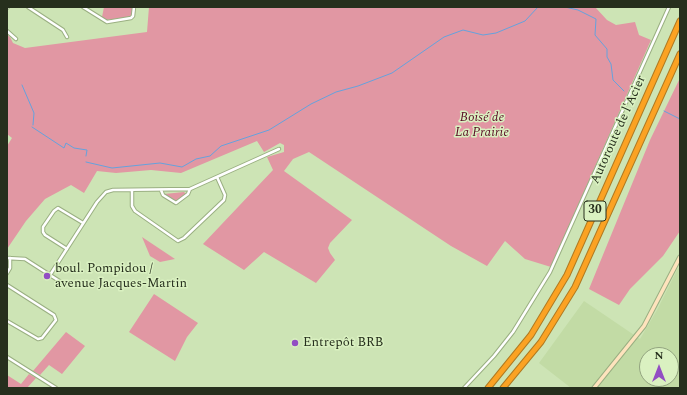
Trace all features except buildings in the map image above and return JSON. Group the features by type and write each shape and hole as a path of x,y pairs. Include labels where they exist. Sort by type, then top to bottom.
{"highway":[{"name":"Autoroute de l'Acier","path":"488,388 516,356 535,329 567,275 680,21"},
{"name":"Autoroute de l'Acier","path":"503,388 541,342 575,287 680,54"}],"main road":[{"path":"594,388 644,326 680,257"}],"street":[{"path":"28,7 64,31 67,37"},
{"path":"83,7 106,22 130,19 133,17 134,7"},
{"path":"464,388 508,338 546,281 669,7"},
{"path":"7,31 16,39"},
{"path":"50,275 83,223 104,194 113,190 190,189 279,149"},
{"path":"132,190 132,206 134,211 178,240 182,240 224,200 225,195 217,177"},
{"path":"161,190 163,195 176,203 188,194 190,189"},
{"path":"67,249 44,234 43,227 58,208 83,223"},
{"path":"7,273 10,268 9,258 25,260 64,284"},
{"path":"7,285 54,315 56,320 42,338 38,339 7,321"},
{"path":"7,356 52,387 56,388"}],"shaded area":[{"path":"678,268 680,269 680,388 571,388 539,363 584,301 640,339 657,310"}],"green space":[{"path":"104,7 132,7 132,14 130,17 106,20 102,17"},
{"name":"Boisé de La Prairie","path":"149,7 595,7 607,20 616,25 635,22 639,35 651,40 551,267 525,259 505,241 487,266 451,246 309,152 293,159 284,171 352,220 330,243 328,248 335,260 316,283 264,252 244,270 203,244 273,170 267,157 284,152 284,145 280,143 264,152 257,141 181,173 151,170 116,173 97,171 84,193 71,185 45,199 26,221 7,249 7,146 12,138 7,134 7,34 13,43 25,48 147,32"},
{"path":"680,78 680,231 663,256 630,289 619,305 589,289 650,140"},
{"path":"184,192 186,194 176,201 164,194"},
{"path":"142,237 175,259 160,262 150,256"},
{"path":"154,294 198,323 187,337 175,361 129,332"},
{"path":"66,332 85,346 62,374 49,365 40,375 33,371"},
{"path":"29,374 36,378 27,388 7,388 7,375 21,384"}],"waterway":[{"path":"86,162 112,168 160,163 182,167 196,159 210,156 221,146 269,130 311,104 336,92 358,86 392,73 444,37 463,30 483,35 496,33 525,21 538,7"},
{"path":"565,7 578,10 596,19 595,35 607,49 607,57 611,64 613,80 624,91"},
{"path":"22,85 34,113 33,125"},
{"path":"664,111 680,119"},
{"path":"32,127 64,148 66,143 74,148 87,150 86,156"}],"place":[{"name":"boul. Pompidou / avenue Jacques-Martin","path":"47,276"},
{"name":"Entrepôt BRB","path":"295,343"}]}
